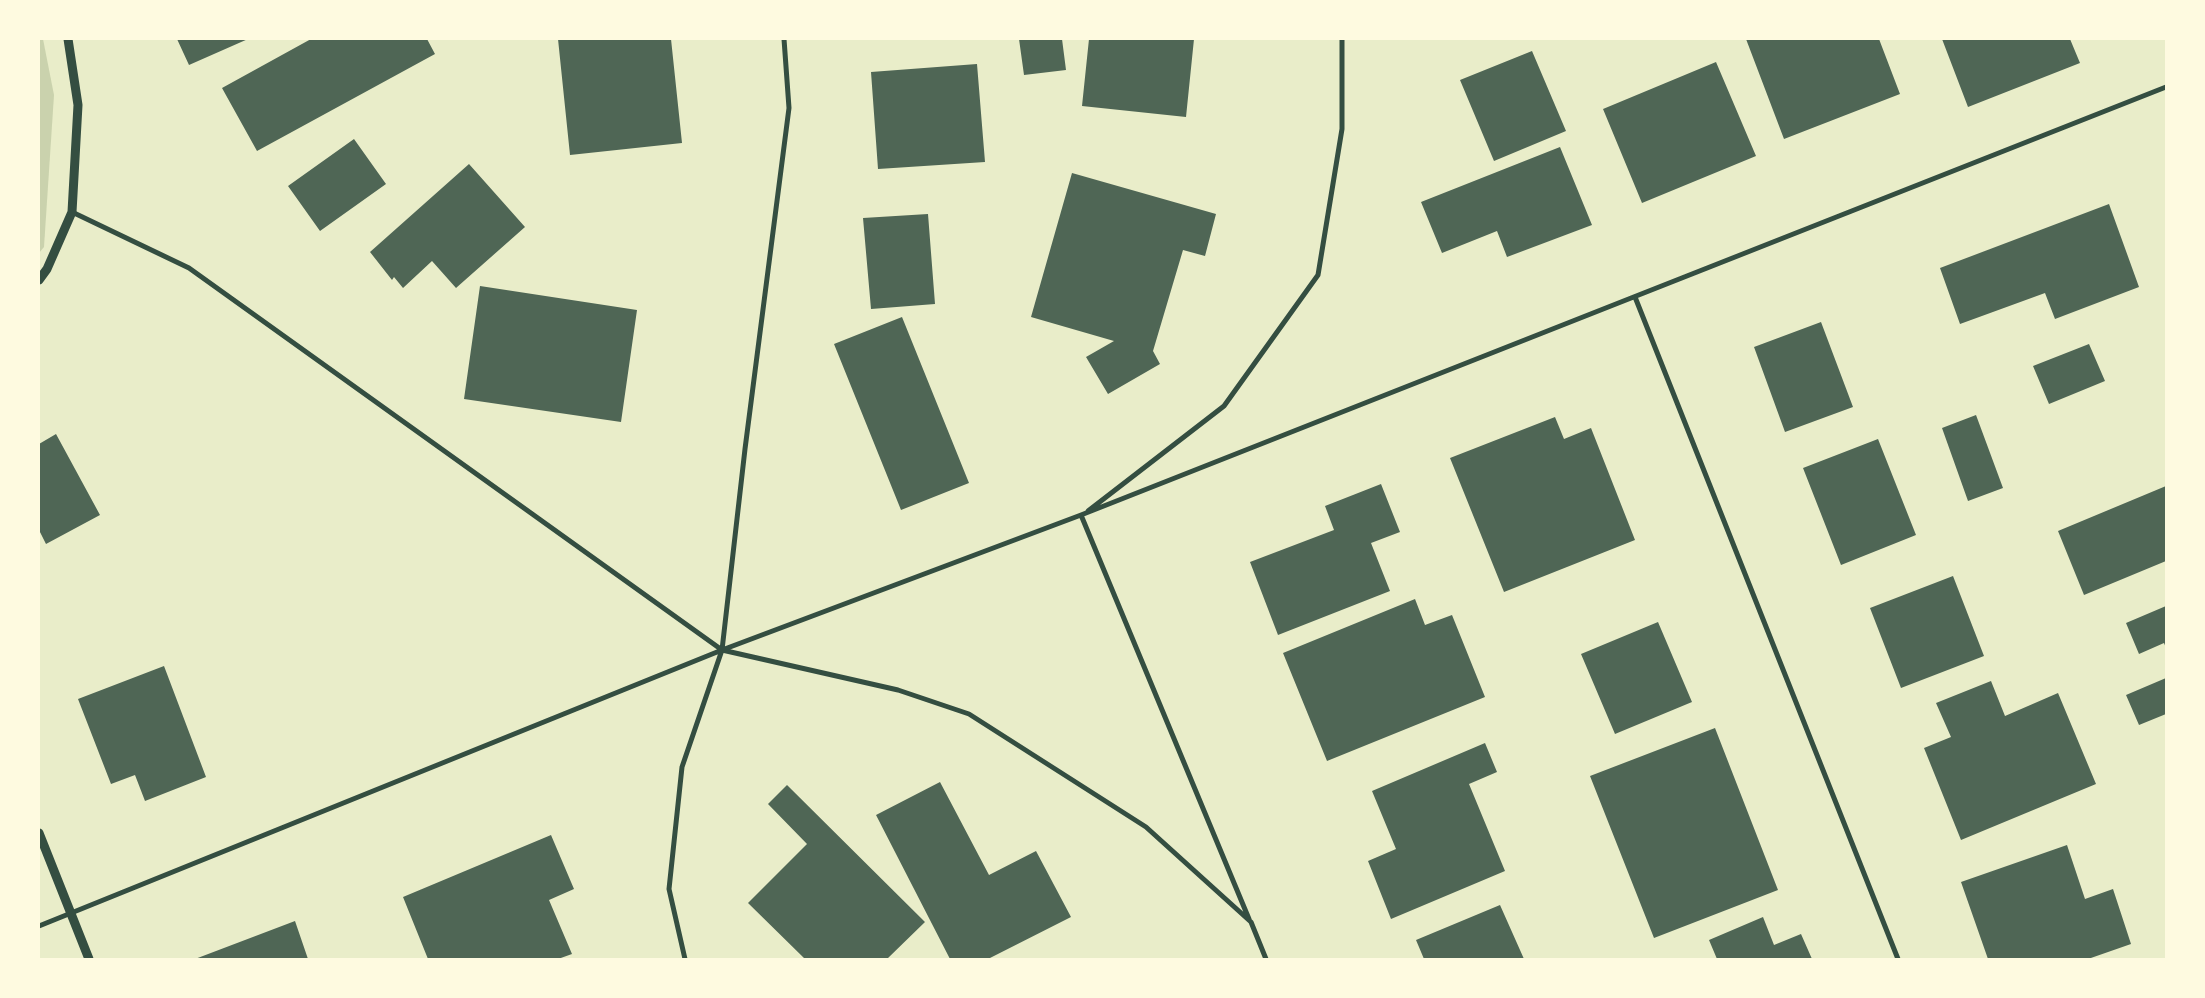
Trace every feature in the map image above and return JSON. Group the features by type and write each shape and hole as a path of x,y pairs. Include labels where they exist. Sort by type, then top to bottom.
{"street":[{"path":"39,280 47,268 72,212 78,106 68,39"},
{"path":"685,959 669,889 682,767 722,650 745,449 789,108 784,39"},
{"path":"1082,516 1224,406 1318,275 1342,129 1342,39"},
{"path":"39,926 722,650 1082,516 2166,87"},
{"path":"72,212 189,268 722,650 898,690 969,714 1146,827 1251,922"},
{"path":"1635,297 1898,959"},
{"path":"1082,516 1266,959"},
{"path":"39,832 89,959"}],"green space":[{"path":"39,39 43,39 54,95 44,247 39,253"}],"building":[{"path":"177,39 248,39 189,65"},
{"path":"311,39 427,39 435,54 257,151 222,88"},
{"path":"558,39 671,39 682,143 570,155"},
{"path":"1019,39 1062,39 1066,70 1024,75"},
{"path":"1089,39 1194,39 1186,117 1082,106"},
{"path":"1746,39 1879,39 1900,94 1784,139"},
{"path":"1942,39 2070,39 2080,63 1968,107"},
{"path":"1532,51 1566,131 1494,161 1460,80"},
{"path":"1716,62 1756,156 1642,203 1603,109"},
{"path":"977,64 985,162 878,169 871,72"},
{"path":"354,139 386,184 320,231 288,186"},
{"path":"1560,147 1592,225 1507,257 1497,231 1442,253 1421,202"},
{"path":"469,164 525,227 456,288 432,261 403,288 394,277 392,280 370,252"},
{"path":"1072,173 1216,214 1205,256 1183,250 1153,351 1160,364 1108,394 1086,357 1114,341 1031,317"},
{"path":"2109,204 2139,287 2055,319 2045,293 1960,324 1940,268"},
{"path":"928,214 935,304 871,309 863,218"},
{"path":"480,286 637,310 621,422 464,399"},
{"path":"902,317 969,483 901,510 834,344"},
{"path":"1821,322 1853,407 1785,432 1754,347"},
{"path":"2089,344 2105,381 2049,404 2033,366"},
{"path":"1976,415 2003,488 1968,501 1942,428"},
{"path":"1555,417 1564,439 1591,428 1635,540 1504,592 1450,458"},
{"path":"56,434 100,515 46,544 39,530 39,444"},
{"path":"1878,439 1916,535 1841,565 1803,468"},
{"path":"1381,484 1400,532 1371,543 1390,591 1278,635 1250,562 1334,530 1325,506"},
{"path":"2166,486 2166,561 2084,595 2058,531"},
{"path":"1953,576 1984,656 1901,688 1870,608"},
{"path":"1415,599 1425,625 1452,615 1485,697 1327,761 1283,653"},
{"path":"2166,606 2166,648 2164,643 2139,654 2126,623"},
{"path":"1658,622 1692,702 1615,734 1581,654"},
{"path":"164,666 206,777 145,801 135,775 111,784 78,699"},
{"path":"2166,678 2166,714 2139,725 2126,695"},
{"path":"1991,681 2005,716 2058,693 2096,784 1961,840 1924,748 1951,737 1936,703"},
{"path":"1715,728 1778,890 1654,938 1590,776"},
{"path":"1485,743 1497,772 1469,784 1505,871 1391,919 1368,861 1396,849 1372,791"},
{"path":"940,782 989,875 1036,851 1071,917 988,959 950,959 876,815"},
{"path":"787,785 925,922 887,959 805,959 748,903 807,844 768,804"},
{"path":"551,835 574,889 549,900 572,954 558,959 428,959 403,897"},
{"path":"2067,845 2085,899 2113,889 2131,944 2088,959 1988,959 1961,882"},
{"path":"1500,905 1524,959 1424,959 1416,940"},
{"path":"1763,917 1774,945 1801,934 1812,959 1717,959 1709,940"},
{"path":"295,921 308,959 195,959"}]}
